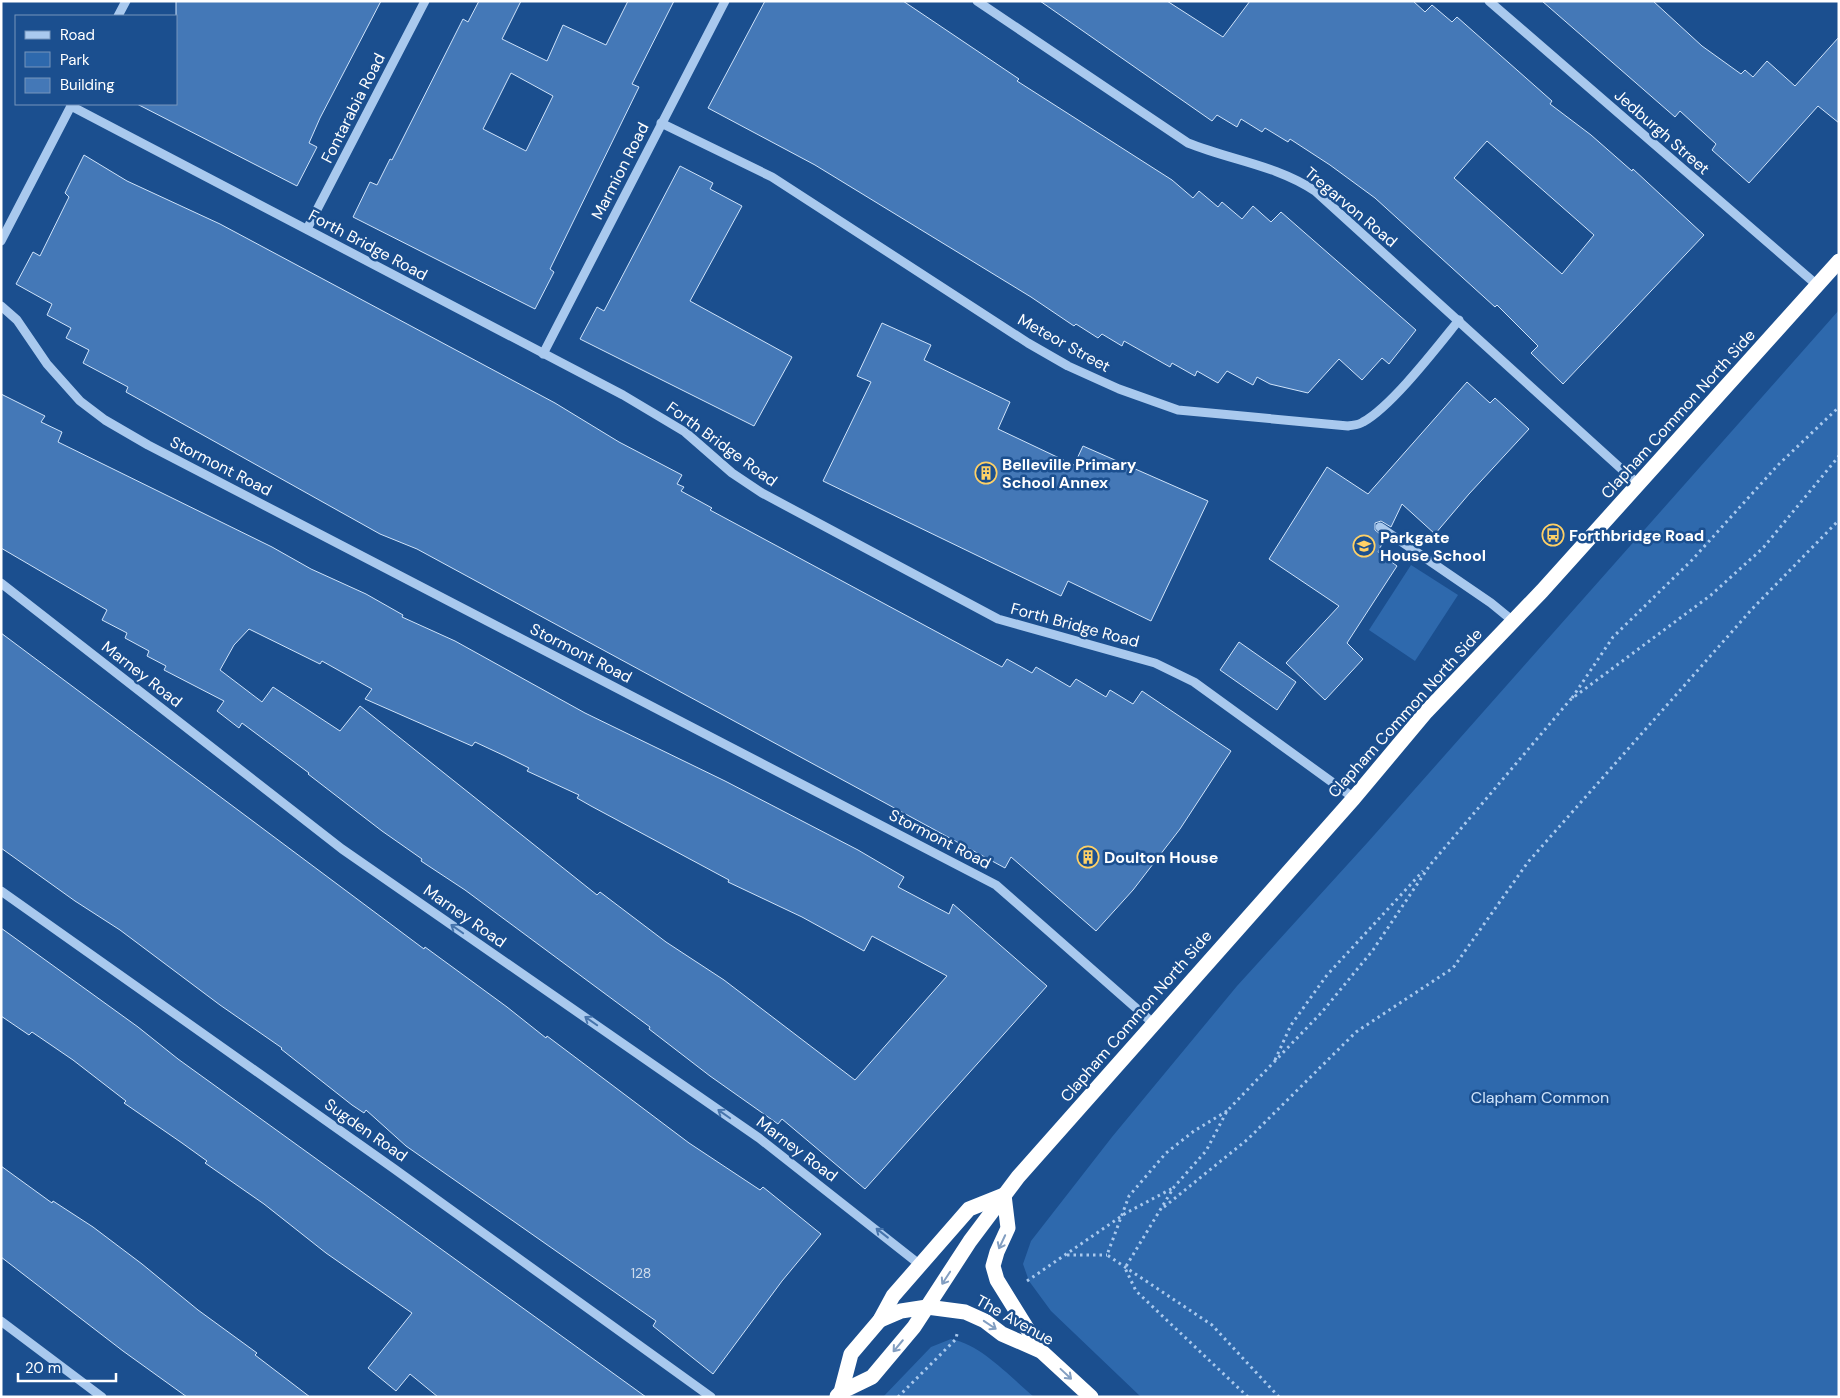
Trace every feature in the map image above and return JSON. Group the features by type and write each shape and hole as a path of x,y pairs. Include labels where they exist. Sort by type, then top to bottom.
{"highway":[{"name":"Clapham Common North Side","path":"838,1394 851,1354 880,1320 893,1296 919,1264 968,1209 1004,1194 1153,1023 1354,798 1426,712 1513,621 1839,261"},
{"path":"838,1394 872,1377 927,1307 1004,1194"},
{"path":"1004,1194 1008,1228 993,1266 997,1280 1041,1351"},
{"name":"The Avenue","path":"880,1320 901,1311 927,1307 965,1312 985,1321 1002,1334 1041,1351 1091,1397"}],"street":[{"path":"119,15 126,1"},
{"name":"Fontarabia Road","path":"307,229 426,1"},
{"name":"Marmion Road","path":"543,354 725,1"},
{"name":"Tregarvon Road","path":"977,1 1188,143 1210,152 1282,172 1299,180 1459,320 1638,484"},
{"name":"Jedburgh Street","path":"1489,1 1817,285"},
{"path":"1,241 72,105"},
{"name":"Forth Bridge Road","path":"72,105 662,418 685,432 732,473 762,493 998,619 1155,663 1194,682 1354,798"},
{"name":"Meteor Street","path":"661,123 772,177 1028,343 1068,366 1119,389 1178,410 1348,426 1361,423 1375,414 1393,396 1459,320"},
{"name":"Stormont Road","path":"1,306 17,320 47,364 80,401 105,420 148,445 996,885 1153,1023"},
{"path":"1380,527 1491,603 1513,621"},
{"name":"Marney Road","path":"1,583 342,849 759,1138 919,1264"},
{"name":"Sugden Road","path":"1,892 393,1168 711,1397"},
{"path":"1,1321 102,1397"}],"path":[{"path":"1274,1063 1291,1025 1327,975 1430,865 1570,700 1613,637 1692,560 1778,464 1839,407"},
{"path":"1570,700 1711,595 1755,555 1839,456"},
{"path":"1161,1208 1248,1139 1356,1032 1453,968 1528,862 1752,609 1839,520"},
{"path":"1106,1255 1129,1196 1166,1153 1194,1131 1227,1111 1322,1012 1373,950 1430,865"},
{"path":"1125,1268 1174,1188 1206,1151 1227,1111"},
{"path":"1029,1282 1119,1218 1174,1188"},
{"path":"1067,1255 1106,1255 1212,1325 1279,1397"},
{"path":"1125,1268 1136,1291 1248,1397"},
{"path":"898,1397 956,1340"}],"green space":[{"name":"Clapham Common","path":"1839,310 1839,1397 1141,1397 1051,1311 1029,1281 1023,1264 1031,1241 1112,1137 1237,986 1368,842"},
{"path":"1411,565 1458,595 1415,661 1369,630"},
{"path":"951,1339 962,1342 985,1355 1034,1397 883,1397 931,1347"}],"building":[{"path":"176,1 381,1 320,118 309,143 317,147 297,186 139,105 178,105 178,15 176,15"},
{"path":"479,1 521,1 502,39 547,61 563,25 606,45 628,1 674,1 632,84 639,87 550,269 554,272 535,309 353,217 370,182 377,185 390,159 392,160 463,19 468,22","holes":["511,73 553,96 526,151 483,129"]},
{"path":"765,1 903,1 1019,79 1017,81 1172,180 1193,198 1199,191 1218,207 1222,202 1242,219 1253,206 1271,222 1281,212 1416,330 1389,364 1382,358 1362,380 1339,359 1308,393 1270,384 1257,377 1253,385 1227,371 1218,383 1197,371 1195,376 1172,363 1170,367 1124,341 1122,346 1102,334 1098,338 1076,324 1074,326 1031,297 815,165 708,108"},
{"path":"1040,1 1167,1 1223,37 1250,1 1413,1 1425,12 1432,5 1452,22 1457,17 1552,101 1550,104 1591,135 1632,171 1633,169 1704,235 1563,384 1531,353 1538,346 1497,305 1495,307 1375,198 1290,139 1288,142 1265,128 1262,132 1241,119 1237,127 1217,115 1212,121","holes":["1487,141 1594,235 1562,274 1454,178"]},
{"path":"1542,1 1653,1 1702,46 1741,74 1745,70 1753,77 1767,61 1795,86 1839,37 1839,123 1818,106 1749,183 1712,150 1716,144 1680,111 1675,117"},
{"path":"84,155 127,181 220,224 555,403 619,442 682,475 677,484 684,487 681,491 712,508 710,510 1002,667 1007,659 1032,673 1036,667 1070,687 1076,679 1106,697 1110,690 1133,704 1142,691 1231,751 1180,829 1133,890 1096,931 1011,857 1005,868 417,549 380,534 126,392 128,387 83,363 89,350 66,338 71,328 47,315 52,304 16,284 33,252 40,256 69,197 65,193"},
{"path":"680,166 713,183 710,189 742,206 690,301 792,357 754,426 580,339 597,307 604,311"},
{"name":"Belleville Primary School Annex","path":"882,323 931,345 924,360 1010,402 998,429 1074,465 1083,446 1208,501 1151,621 1068,581 1061,596 823,481 871,382 857,376"},
{"path":"1467,382 1490,403 1495,398 1529,429 1435,534 1402,504 1391,527 1381,521 1375,523 1375,530 1385,538 1378,552 1397,566 1347,643 1363,659 1325,700 1286,663 1339,606 1269,559 1327,467 1368,494"},
{"path":"1,394 45,416 41,422 62,432 58,442 272,547 311,569 366,594 403,615 402,617 455,641 585,713 725,781 858,850 904,877 898,887 949,914 953,904 1047,986 865,1189 782,1119 778,1124 710,1076 649,1029 650,1027 465,890 421,861 422,859 382,831 242,723 239,728 217,711 224,701 164,670 166,666 147,656 149,651 125,638 127,633 102,620 107,610 1,548","holes":["249,629 320,664 322,661 372,689 365,699 472,746 475,742 529,768 527,771 579,795 577,798 729,880 728,882 802,917 864,951 872,936 947,976 855,1080 724,980 666,942 600,892 597,895 360,706 340,731 273,687 262,702 220,670 234,645"]},
{"path":"1,633 424,949 425,947 546,1038 547,1036 689,1143 760,1190 763,1187 821,1234 782,1281 713,1374 653,1326 656,1321 406,1146 366,1110 364,1113 352,1105 282,1048 220,1005 120,930 75,901 1,848"},
{"path":"1239,642 1296,682 1277,710 1220,670"},
{"path":"1,928 138,1027 178,1059 646,1397 438,1397 410,1374 396,1391 368,1368 412,1313 326,1253 264,1204 205,1163 207,1161 124,1103 126,1101 73,1060 32,1032 29,1035 1,1016"},
{"path":"1,1166 52,1203 53,1201 93,1227 198,1310 257,1353 255,1355 310,1397 187,1397 123,1351 1,1257"}],"place":[{"name":"Belleville Primary School Annex","path":"986,473"},
{"name":"Forthbridge Road","path":"1553,535"},
{"name":"Parkgate House School","path":"1364,546"},
{"name":"Doulton House","path":"1088,857"}]}
